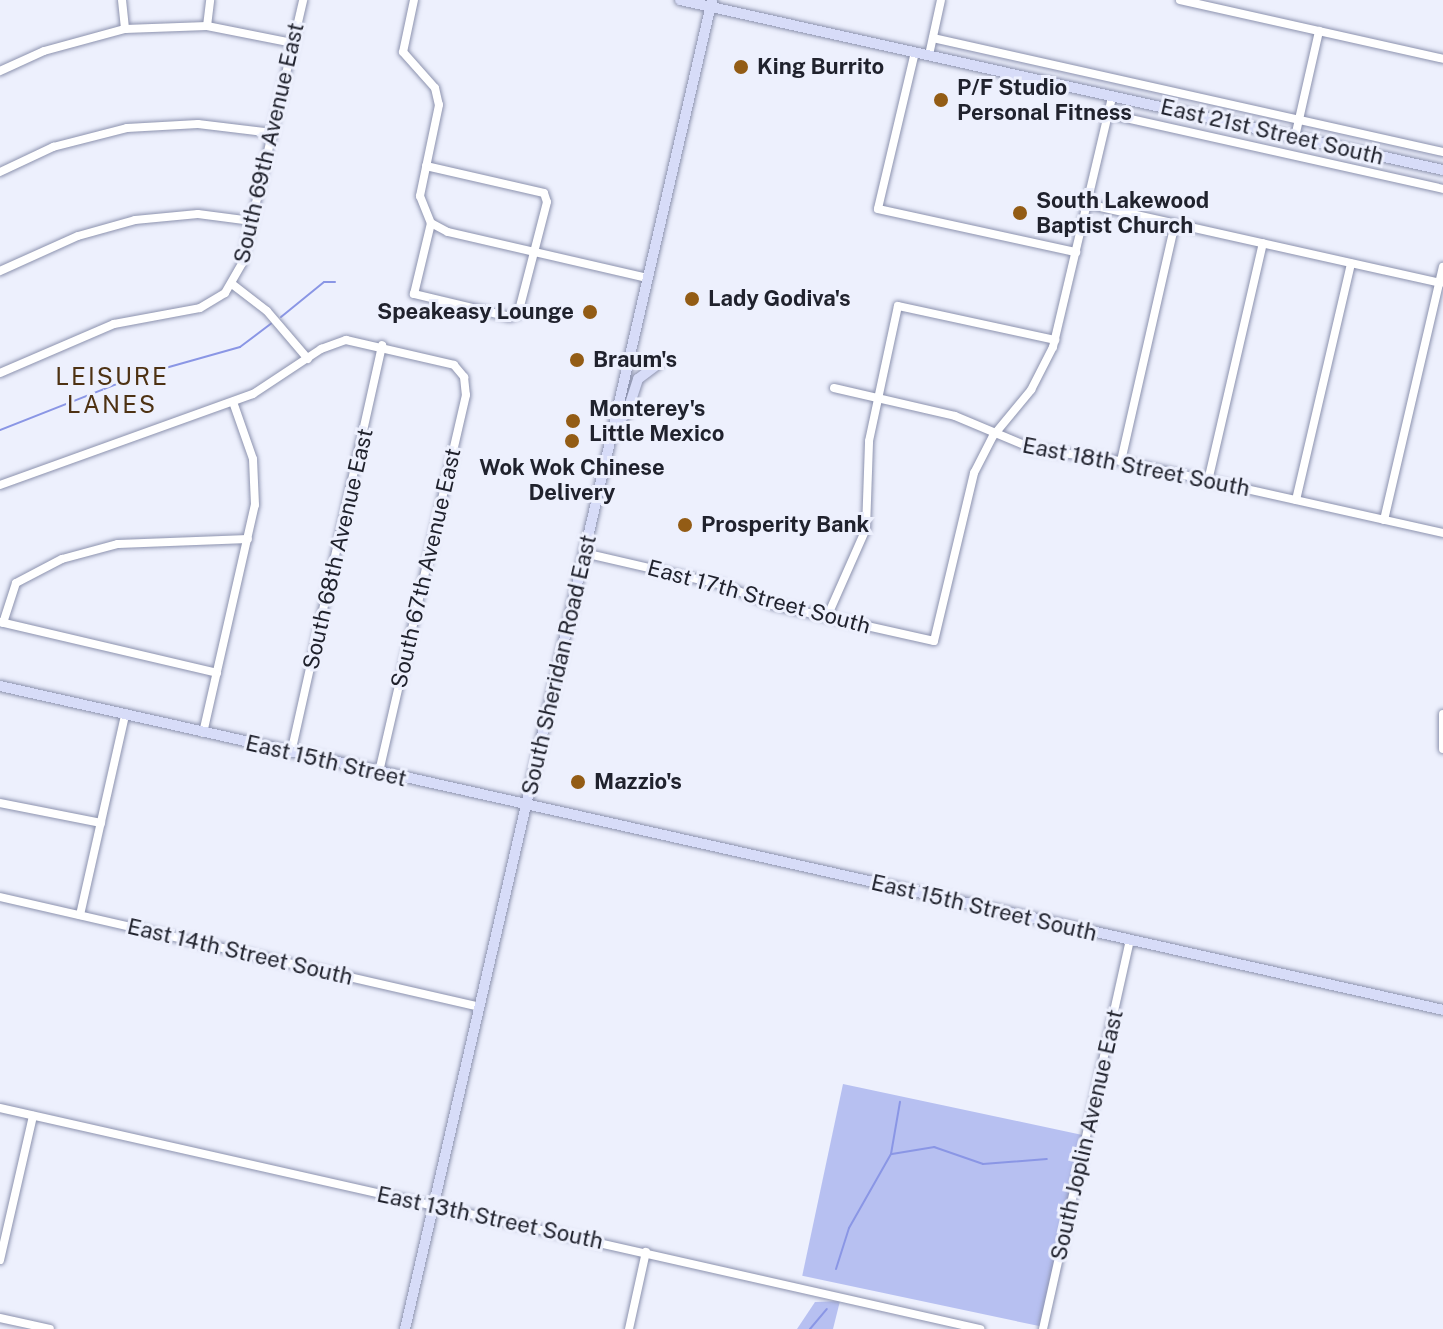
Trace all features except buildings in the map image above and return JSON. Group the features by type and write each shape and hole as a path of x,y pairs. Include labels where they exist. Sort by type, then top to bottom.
{"main road":[{"name":"East 21st Street South","path":"680,0 711,3 1112,97 1443,170"},
{"name":"South Sheridan Road East","path":"405,1329 711,3"},
{"path":"614,425 627,413 638,379 658,364"},
{"path":"0,686 125,716"},
{"name":"East 15th Street","path":"125,716 526,805"},
{"name":"East 15th Street South","path":"526,805 1443,1010"}],"street":[{"path":"122,0 125,29"},
{"path":"207,26 210,0"},
{"name":"South 69th Avenue East","path":"232,284 252,221 303,0"},
{"path":"414,0 403,52 435,88 439,105 420,196 431,223 448,232 648,278"},
{"path":"929,55 941,0"},
{"path":"1180,0 1443,59"},
{"path":"0,71 44,51 125,29 207,26 293,43"},
{"path":"1295,137 1319,31"},
{"name":"East 21st Street South","path":"933,38 1443,152"},
{"path":"915,52 878,209 1076,252"},
{"path":"993,436 1031,390 1055,340 1112,97"},
{"name":"East 21st Street South","path":"1108,114 1443,189"},
{"path":"0,172 53,147 127,128 209,124 272,133"},
{"path":"426,166 544,193 547,202 515,316 417,297 414,291 431,223"},
{"path":"1087,204 1440,283"},
{"path":"0,271 78,236 135,220 198,214 252,221"},
{"path":"1121,461 1175,224"},
{"path":"1208,481 1263,243"},
{"path":"1296,500 1351,263"},
{"path":"1384,520 1443,267"},
{"path":"0,373 114,324 208,306 232,284 267,311 308,359"},
{"path":"827,617 866,529 869,441 898,306 1055,340"},
{"path":"0,485 233,402 278,381 308,359 346,340 382,345"},
{"name":"South 67th Avenue East","path":"379,774 466,395 464,377 454,365 382,345"},
{"name":"South 68th Avenue East","path":"291,753 382,345"},
{"name":"East 18th Street South","path":"834,388 955,416 993,436 1034,449 1121,461 1443,533"},
{"path":"203,733 248,539 254,474 233,402"},
{"name":"East 17th Street South","path":"584,553 723,585 773,605 934,641 969,489 993,436"},
{"path":"217,673 1,622 16,583 62,559 118,544 248,539"},
{"path":"1441,748 1443,714"},
{"path":"80,915 125,716"},
{"path":"0,803 101,823"},
{"name":"East 14th Street South","path":"0,897 480,1007"},
{"name":"South Joplin Avenue East","path":"1043,1329 1130,941"},
{"name":"East 13th Street South","path":"0,1108 980,1329"},
{"path":"0,1260 33,1116"},
{"path":"629,1329 646,1252"},
{"path":"0,1318 50,1329"}],"shaded area":[{"path":"843,1084 1084,1135 1043,1327 802,1276"},
{"path":"840,1301 833,1329 797,1329 815,1302"}],"waterway":[{"path":"281,317 324,282 335,282"},
{"path":"0,430 137,376 240,347 271,324"},
{"path":"836,1269 849,1228 891,1154 900,1102"},
{"path":"892,1154 934,1147 983,1164 1047,1159"},
{"path":"810,1329 827,1309"}],"place":[{"name":"King Burrito","path":"741,67"},
{"name":"P/F Studio Personal Fitness","path":"941,100"},
{"name":"South Lakewood Baptist Church","path":"1020,213"},
{"name":"Lady Godiva's","path":"692,299"},
{"name":"Speakeasy Lounge","path":"590,312"},
{"name":"Braum's","path":"577,360"},
{"name":"Monterey's Little Mexico","path":"573,421"},
{"name":"Wok Wok Chinese Delivery","path":"572,441"},
{"name":"Prosperity Bank","path":"685,525"},
{"name":"Mazzio's","path":"578,782"}],"district":[{"name":"LEISURE LANES","path":"112,391"}]}
